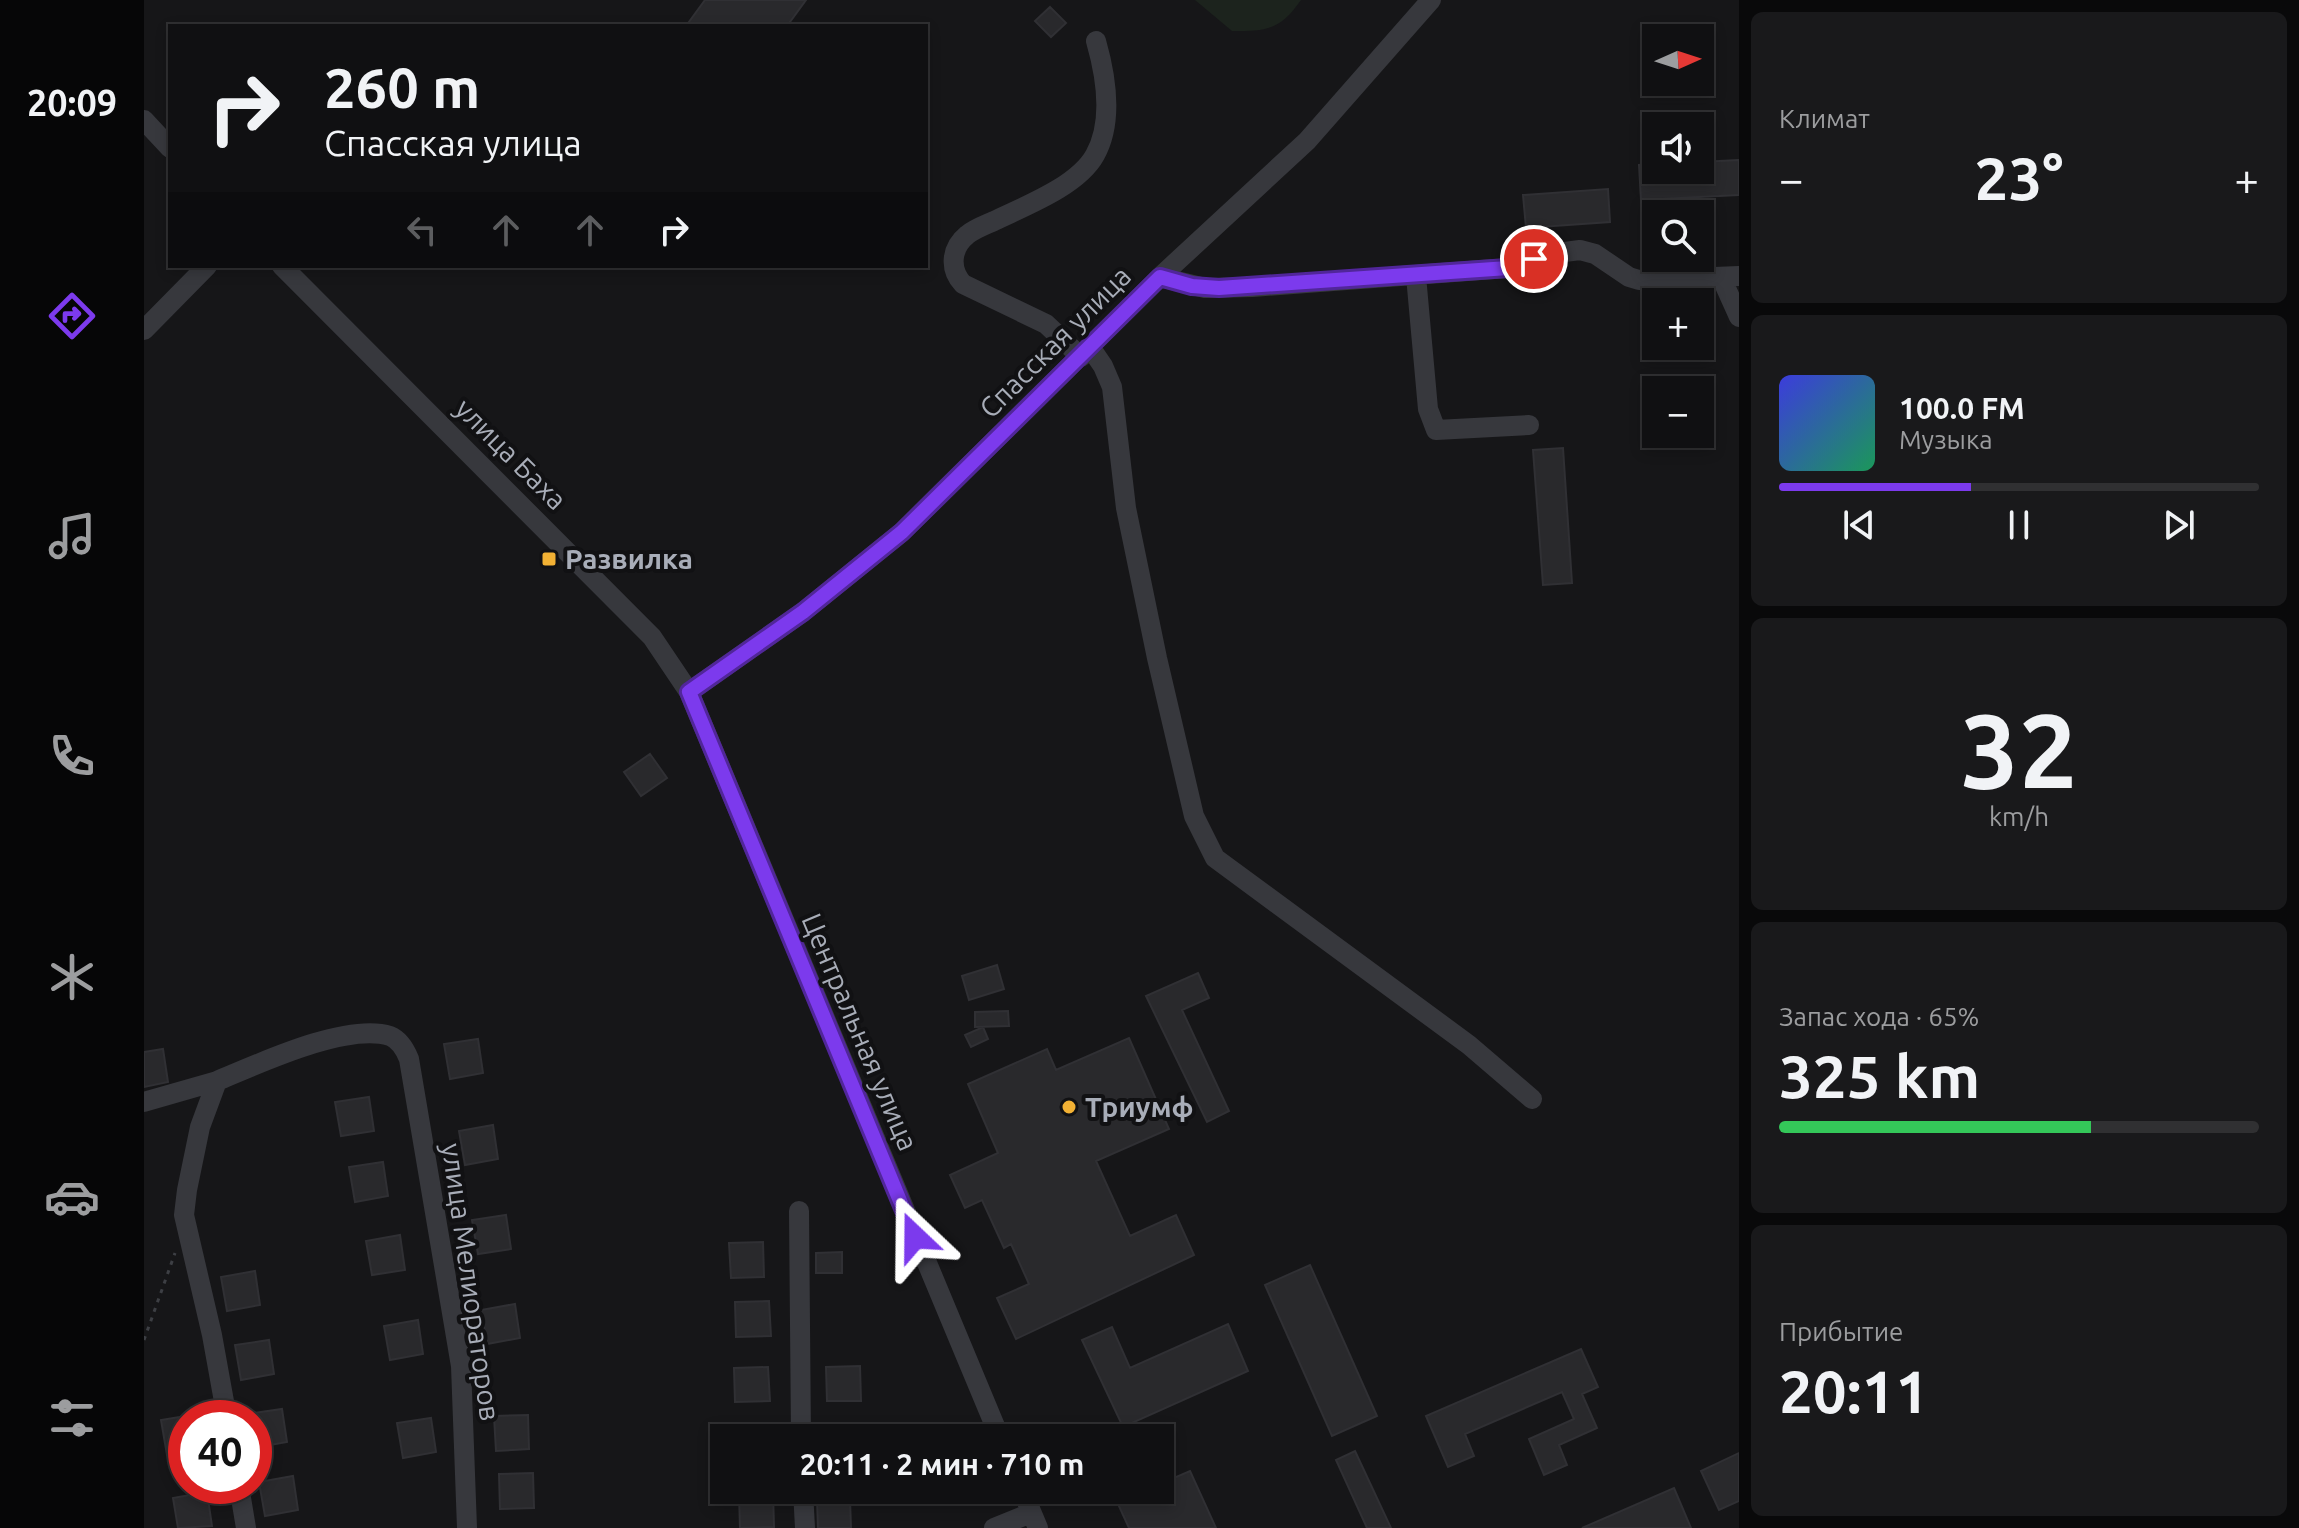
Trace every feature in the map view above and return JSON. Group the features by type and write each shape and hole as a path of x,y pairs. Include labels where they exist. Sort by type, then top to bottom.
{"street":[{"name":"Спасская улица","path":"689,692 803,612 902,532 1160,277 1307,141 1431,0"},
{"path":"1096,41 1106,87 1103,132 1097,153 1086,169 1069,182 967,235 954,252 957,278 963,284 1046,324 1103,366 1112,387 1126,508 1154,643 1194,816 1215,858 1456,1036 1532,1099"},
{"path":"144,120 168,146"},
{"path":"1160,277 1192,286 1219,288 1416,276 1508,268 1549,254 1580,250 1595,254 1629,277 1639,280 1730,277 1739,317"},
{"path":"144,330 205,268"},
{"name":"улица Баха","path":"284,268 652,637 689,692"},
{"path":"1416,276 1428,409 1436,430 1529,425"},
{"name":"Центральная улица","path":"689,692 994,1424"},
{"name":"улица Мелиораторов","path":"217,1081 312,1044 348,1036 375,1034 392,1037 403,1045 409,1059 461,1366 467,1528"},
{"path":"144,1102 217,1081"},
{"path":"217,1081 200,1127 184,1215 224,1400"},
{"path":"799,1211 801,1424"},
{"path":"242,1504 246,1528"},
{"path":"804,1504 805,1528"},
{"path":"994,1528 1035,1520"}],"path":[{"path":"144,1340 175,1252"}],"shaded area":[{"path":"1195,0 1301,0 1286,18 1272,27 1232,31"}],"building":[{"path":"705,0 806,0 788,24 687,24"},
{"path":"1050,7 1066,23 1051,37 1035,21"},
{"path":"1739,160 1739,195 1641,200 1639,165 1642,165 1642,184 1714,184 1714,161"},
{"path":"1608,189 1610,222 1526,228 1523,195"},
{"path":"1563,448 1572,583 1543,585 1533,450"},
{"path":"650,754 667,778 641,796 624,772"},
{"path":"997,965 1004,989 969,1000 962,976"},
{"path":"1198,973 1209,998 1182,1010 1229,1111 1207,1122 1146,996"},
{"path":"1008,1011 1009,1026 975,1027 975,1012"},
{"path":"983,1027 988,1039 971,1047 965,1035"},
{"path":"1129,1038 1169,1129 1096,1161 1130,1236 1176,1215 1194,1255 1016,1339 997,1298 1029,1284 1011,1244 1004,1248 982,1200 965,1208 950,1175 998,1153 968,1084 1047,1049 1056,1070"},
{"path":"478,1039 483,1073 450,1079 444,1044"},
{"path":"163,1049 168,1082 144,1087 144,1052"},
{"path":"369,1097 374,1131 341,1136 335,1102"},
{"path":"493,1125 498,1159 465,1165 459,1131"},
{"path":"383,1162 388,1196 355,1202 349,1167"},
{"path":"506,1215 511,1249 478,1254 472,1220"},
{"path":"400,1235 405,1270 372,1275 366,1241"},
{"path":"763,1242 764,1277 731,1278 729,1243"},
{"path":"842,1252 842,1273 816,1273 816,1253"},
{"path":"1310,1265 1377,1416 1332,1436 1265,1285"},
{"path":"255,1271 260,1305 227,1311 221,1277"},
{"path":"769,1301 771,1336 736,1337 735,1302"},
{"path":"515,1304 520,1338 487,1344 481,1310"},
{"path":"418,1320 423,1354 390,1360 384,1326"},
{"path":"1228,1324 1248,1371 1130,1424 1122,1424 1082,1340 1112,1327 1130,1368"},
{"path":"269,1340 274,1374 241,1380 235,1345"},
{"path":"1581,1349 1598,1387 1582,1394 1597,1428 1559,1445 1567,1465 1544,1475 1529,1439 1574,1419 1562,1392 1465,1434 1474,1456 1448,1467 1426,1416"},
{"path":"860,1366 861,1401 827,1401 826,1367"},
{"path":"768,1367 770,1401 735,1402 734,1368"},
{"path":"282,1409 287,1442 272,1445 272,1410"},
{"path":"528,1415 529,1449 496,1451 494,1416"},
{"path":"431,1418 436,1452 403,1458 397,1423"},
{"path":"168,1419 167,1455 161,1420"},
{"path":"1355,1451 1391,1528 1367,1528 1336,1460"},
{"path":"1739,1453 1739,1501 1719,1510 1701,1471"},
{"path":"1190,1471 1216,1528 1129,1528 1118,1504 1174,1504 1174,1478"},
{"path":"533,1473 534,1508 500,1509 499,1474"},
{"path":"293,1476 298,1510 265,1516 263,1504 272,1504 272,1480"},
{"path":"1674,1488 1691,1528 1582,1528"},
{"path":"174,1504 209,1504 212,1526 178,1528"},
{"path":"739,1504 773,1504 774,1527 740,1528"},
{"path":"817,1504 850,1504 851,1528 818,1528"}],"place":[{"name":"Развилка","path":"549,559"},
{"name":"Триумф","path":"1069,1107"}],"route":[{"path":"915,1237 689,692 803,612 902,532 1160,277 1205,288 1252,287 1508,268 1534,259"}]}
